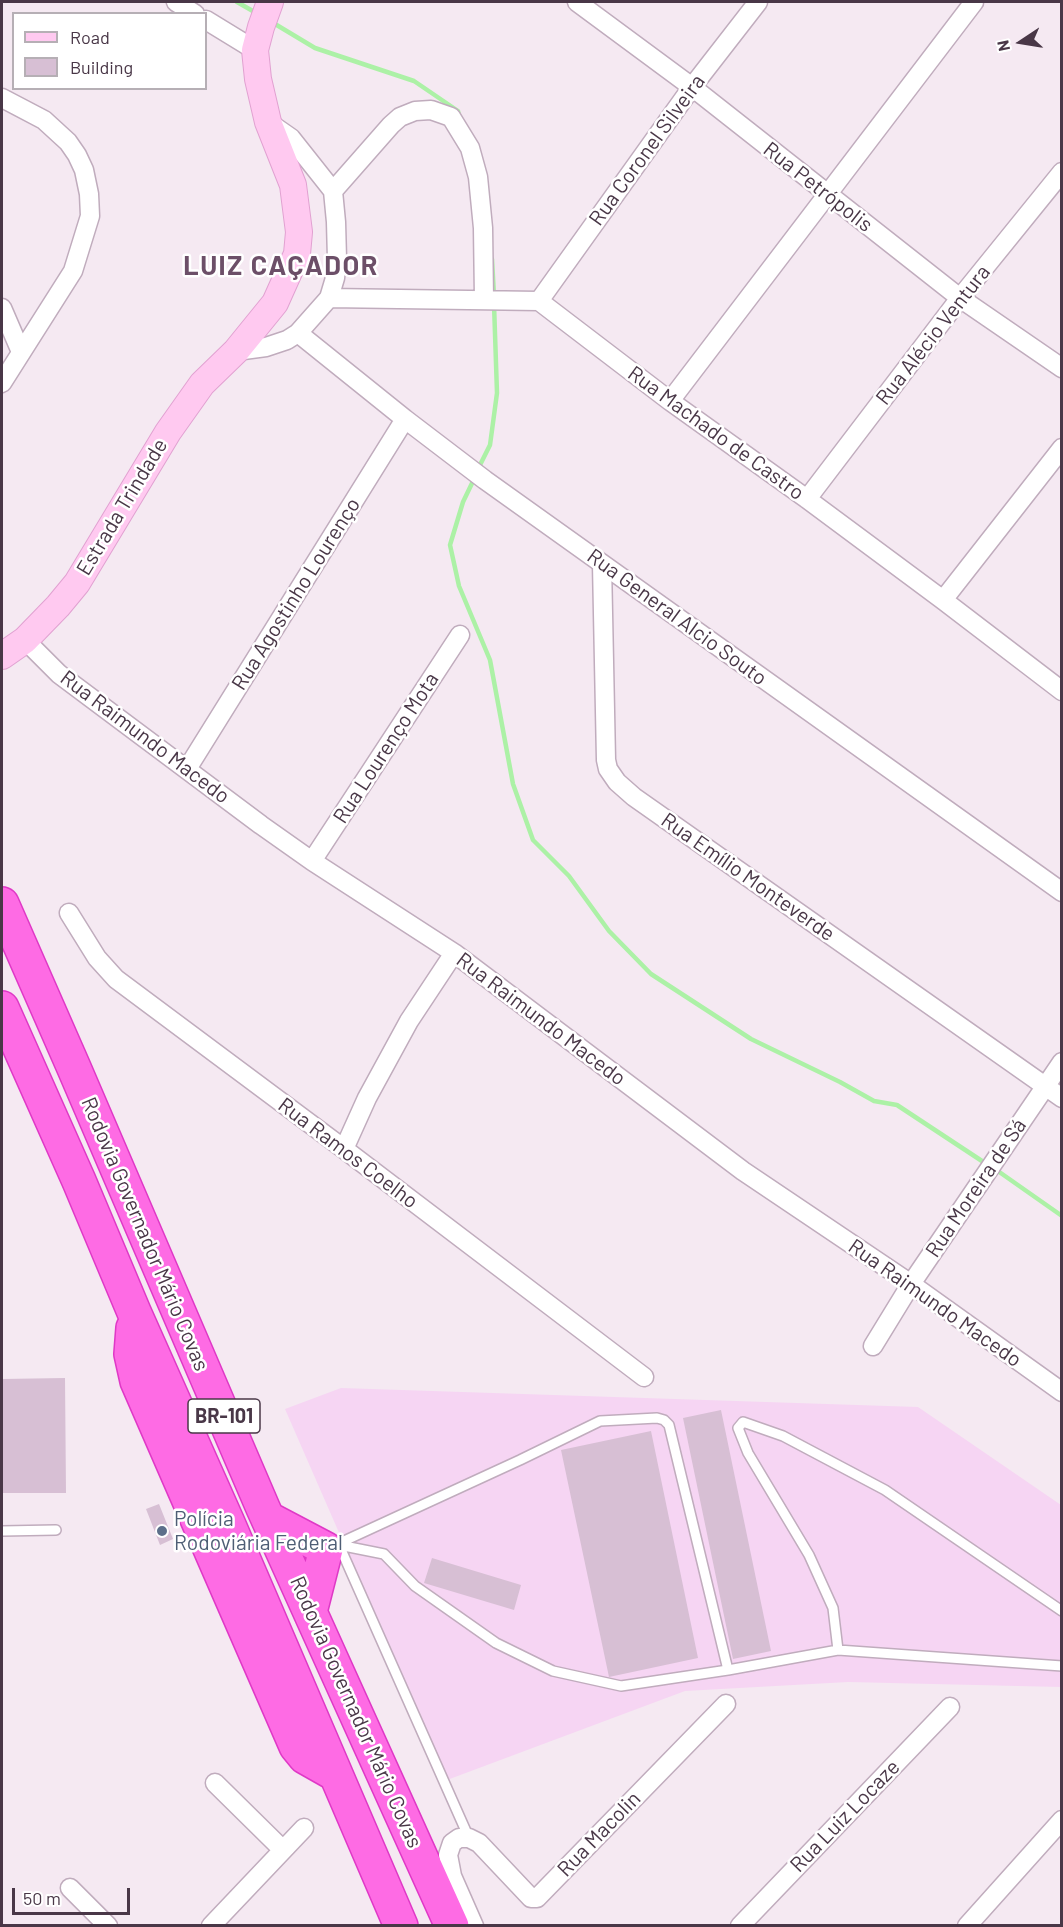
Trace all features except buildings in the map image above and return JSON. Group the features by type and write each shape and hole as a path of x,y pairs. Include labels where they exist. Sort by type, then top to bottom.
{"highway":[{"name":"Rodovia Governador Mário Covas","path":"2,904 269,1519 452,1926"},
{"name":"Rodovia Governador Mário Covas","path":"2,1008 228,1523 401,1926"},
{"path":"269,1519 332,1547 310,1612"}],"street":[{"path":"176,2 192,12"},
{"name":"Rua Petrópolis","path":"577,2 692,87 960,298 1062,368"},
{"name":"Rua Coronel Silveira","path":"540,301 692,87 758,2"},
{"path":"670,401 974,2"},
{"path":"207,20 263,22"},
{"name":"Estrada Trindade","path":"2,656 25,640 77,583 168,432 212,371 236,351 274,303 297,254 299,232 293,185 268,122 258,79 263,22"},
{"path":"2,98 44,120 68,142 84,170 89,194 90,216 73,271 2,383"},
{"path":"333,191 391,124 400,117 415,111 431,110 451,117 470,148 478,177 492,299"},
{"path":"236,351 266,347 287,340 298,333 329,298 337,259 333,191 291,138 268,122"},
{"name":"Rua Alécio Ventura","path":"807,499 960,298 1062,172"},
{"path":"329,298 540,301"},
{"name":"Rua Machado de Castro","path":"540,301 670,401 807,499 1062,690"},
{"path":"2,308 21,352"},
{"name":"Rua General Alcio Souto","path":"298,333 485,480 1062,892"},
{"name":"Rua Agostinho Lourenço","path":"187,770 405,419"},
{"path":"943,600 1062,448"},
{"name":"Rua Emílio Monteverde","path":"602,564 606,760 608,769 617,782 634,797 1062,1098"},
{"name":"Rua Lourenço Mota","path":"312,861 460,635"},
{"name":"Rua Raimundo Macedo","path":"25,640 59,674 312,861 454,953 743,1171 911,1284 1062,1392"},
{"name":"Rua Ramos Coelho","path":"69,913 97,958 116,979 644,1377"},
{"path":"344,1149 367,1098 409,1021 454,953"},
{"name":"Rua Moreira de Sá","path":"873,1346 911,1284 1062,1062"},
{"name":"Rua Macolin","path":"469,1838 479,1843 531,1898 537,1898 726,1704"},
{"name":"Rua Luiz Locaze","path":"740,1926 950,1707"},
{"path":"215,1783 283,1850"},
{"path":"967,1926 1062,1820"},
{"path":"212,1926 304,1828"},
{"path":"469,1838 459,1838 452,1843 448,1856 452,1876 474,1926"},
{"path":"70,1888 108,1926"}],"lane":[{"path":"332,1547 600,1421 657,1418 664,1420 669,1425 728,1670"},
{"path":"838,1650 833,1608 809,1555 748,1454 738,1428 743,1422 783,1436 885,1490 1062,1611"},
{"path":"2,1531 57,1530"},
{"path":"332,1547 384,1554 415,1586 496,1643 553,1671 621,1686 838,1650 1062,1666"},
{"name":"Rua Macolin","path":"332,1547 469,1838"}],"shaded area":[{"path":"341,1388 918,1407 1061,1505 1061,1687 848,1682 685,1691 447,1780 285,1409"}],"waterway":[{"path":"237,2 258,14"},
{"path":"270,21 315,48 414,81 458,111 459,115"},
{"path":"492,259 494,295"},
{"path":"478,469 490,445 497,393 494,304"},
{"path":"475,477 463,502 450,545 459,586 490,660 513,784 533,840 569,876 609,931 651,974 751,1039 874,1101 897,1105 988,1165"},
{"path":"995,1169 1062,1216"}],"place":[{"name":"Polícia Rodoviária Federal","path":"162,1531"}],"district":[{"name":"LUIZ CAÇADOR","path":"281,266"}]}
